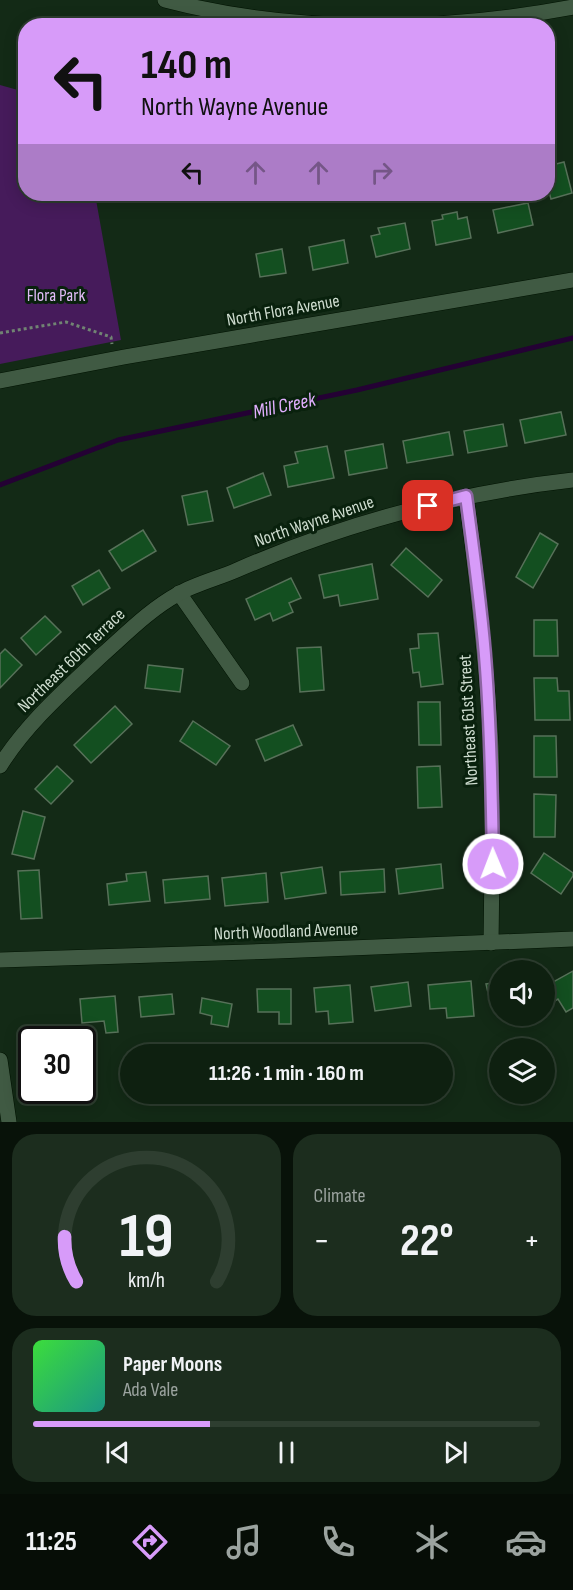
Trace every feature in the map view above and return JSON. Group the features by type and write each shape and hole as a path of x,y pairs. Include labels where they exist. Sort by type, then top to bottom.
{"street":[{"path":"165,0 241,16 268,18"},
{"path":"500,18 573,7"},
{"name":"North Flora Avenue","path":"0,381 124,357 573,280"},
{"name":"North Wayne Avenue","path":"179,593 274,554 390,515 466,496 573,480"},
{"name":"Northeast 61st Street","path":"466,496 479,590 490,735 493,864 491,943"},
{"path":"179,593 242,683"},
{"name":"Northeast 60th Terrace","path":"0,766 28,728 61,694 144,617 179,593"},
{"name":"North Woodland Avenue","path":"0,960 573,939"},
{"path":"0,1060 9,1122"}],"path":[{"path":"0,333 66,322 111,337 113,346"}],"green space":[{"name":"Flora Park","path":"0,85 18,90 18,201 96,201 121,340 0,364"}],"building":[{"path":"564,162 572,193 555,198 555,164"},
{"path":"528,203 533,225 498,233 493,210"},
{"path":"457,212 458,219 467,217 471,238 436,245 432,221 443,219 442,215"},
{"path":"405,223 410,249 376,257 371,236 380,234 378,228"},
{"path":"344,240 348,263 313,270 309,247"},
{"path":"282,249 286,273 260,277 256,254"},
{"path":"561,412 566,435 525,443 520,420"},
{"path":"503,424 507,446 468,453 464,431"},
{"path":"449,432 453,455 407,463 403,441"},
{"path":"383,444 387,468 349,475 345,451"},
{"path":"327,446 334,478 288,487 284,466 298,463 295,452"},
{"path":"263,473 271,495 234,508 227,488"},
{"path":"207,491 213,521 188,525 182,496"},
{"path":"143,530 156,551 122,571 109,551"},
{"path":"540,533 558,544 533,588 516,577"},
{"path":"406,548 442,580 428,597 391,565"},
{"path":"372,564 378,599 340,606 338,595 324,598 319,575"},
{"path":"99,570 110,588 83,605 72,586"},
{"path":"291,578 301,598 289,603 293,612 273,621 270,613 255,620 246,599"},
{"path":"45,616 61,632 36,655 21,638"},
{"path":"534,620 557,620 558,656 534,656"},
{"path":"438,633 443,684 421,687 419,672 413,673 410,649 419,648 418,634"},
{"path":"321,647 324,690 300,692 297,648"},
{"path":"5,649 22,665 0,688 0,654"},
{"path":"148,665 183,669 180,692 145,688"},
{"path":"534,678 557,678 558,691 569,691 570,720 535,720"},
{"path":"418,702 440,702 441,745 419,745"},
{"path":"115,706 132,724 91,763 74,745"},
{"path":"193,721 230,746 216,765 180,741"},
{"path":"293,725 302,745 265,761 256,740"},
{"path":"534,736 556,736 557,777 534,777"},
{"path":"57,766 73,781 51,804 35,789"},
{"path":"440,766 442,807 418,808 417,767"},
{"path":"534,794 556,795 555,837 534,837"},
{"path":"23,811 45,817 34,859 12,854"},
{"path":"544,853 573,873 561,894 531,873"},
{"path":"441,864 443,888 399,894 396,869"},
{"path":"322,867 326,893 285,899 281,873"},
{"path":"384,869 385,892 341,895 340,872"},
{"path":"39,870 42,918 21,919 18,871"},
{"path":"146,872 150,901 109,905 107,884 127,881 126,874"},
{"path":"266,873 268,902 225,906 222,878"},
{"path":"208,876 210,899 165,903 163,880"},
{"path":"573,971 573,1008 566,1012 558,999 555,1001 555,981"},
{"path":"471,981 474,1016 447,1018 446,1008 430,1009 428,985"},
{"path":"408,982 411,1006 375,1011 371,987"},
{"path":"350,985 353,1022 329,1024 328,1011 316,1012 314,988"},
{"path":"257,989 291,989 291,1024 279,1024 279,1012 258,1012"},
{"path":"172,994 174,1014 141,1017 139,997"},
{"path":"115,996 118,1032 106,1033 104,1021 82,1023 80,999"},
{"path":"202,998 232,1004 228,1027 211,1024 212,1016 200,1013"}],"waterway":[{"name":"Mill Creek","path":"0,485 118,440 357,390 573,338"}],"route":[{"path":"428,506 466,496 479,590 486,668 491,747 493,864"}]}
